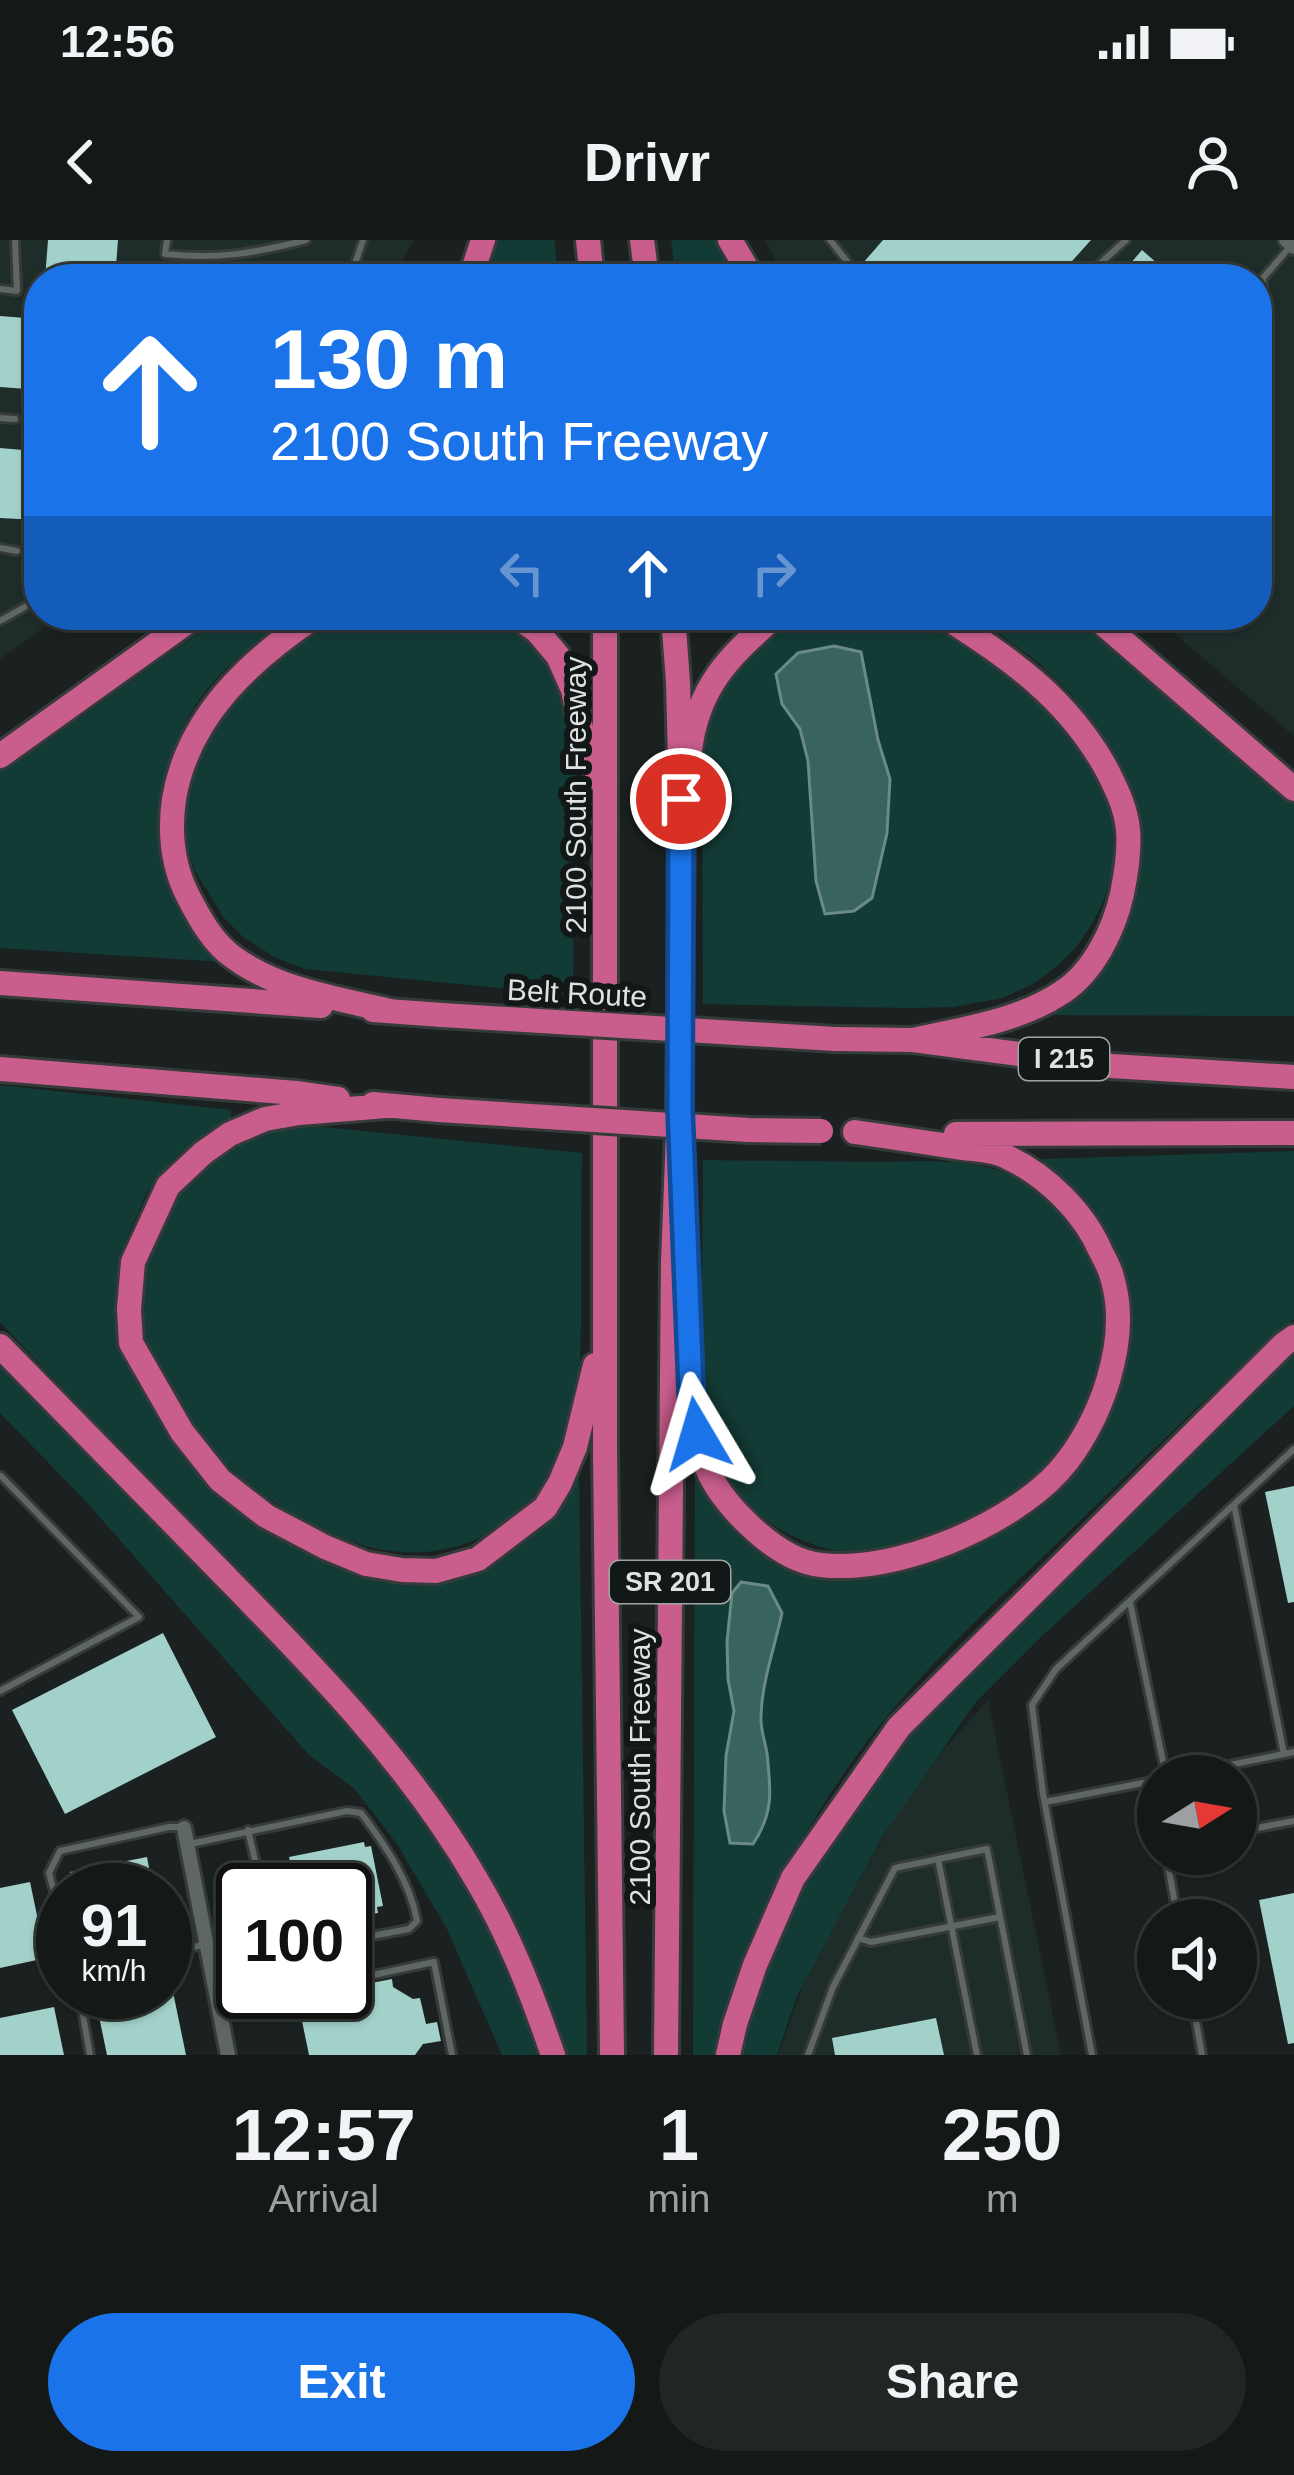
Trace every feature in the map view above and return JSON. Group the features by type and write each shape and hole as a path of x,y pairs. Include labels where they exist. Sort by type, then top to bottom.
{"highway":[{"path":"0,756 176,630"},
{"path":"295,630 227,688 195,733 178,778 170,830 179,878 202,922 229,954 295,988 390,1011"},
{"path":"534,630 558,656 573,689 585,747 604,787"},
{"name":"2100 South Freeway","path":"605,630 612,2055"},
{"name":"2100 South Freeway","path":"666,2055 682,837 674,630"},
{"path":"682,837 693,724 711,683 735,651 760,630"},
{"path":"913,1040 969,1028 1065,992 1087,972 1118,912 1126,875 1129,833 1122,799 1096,750 1052,694 965,630"},
{"path":"1110,630 1294,789"},
{"name":"Belt Route","path":"0,982 442,1015 913,1040 1111,1066 1294,1077"},
{"path":"0,1069 296,1093 386,1106 748,1130 1294,1133"},
{"path":"386,1106 299,1112 265,1119 230,1134 168,1186 133,1262 131,1342 182,1432 220,1480 266,1516 366,1564 436,1570 478,1559 545,1508 560,1483 575,1447 606,1321"},
{"path":"680,1108 692,1414 708,1471 725,1499 764,1540 818,1565 857,1565 934,1550 1018,1504 1058,1472 1081,1440 1102,1402 1114,1359 1113,1279 1093,1234 1041,1176 1003,1154 855,1132"},
{"path":"728,2055 755,1965 793,1878 899,1727 1294,1337"},
{"path":"0,1346 268,1620 390,1754 479,1882 518,1961 553,2055"}],"street":[{"path":"184,1828 216,1991"},
{"path":"221,2019 228,2055"}],"lane":[{"path":"0,289 17,291 16,240"},
{"path":"167,240 165,254 204,259 306,240"},
{"path":"830,240 850,264"},
{"path":"1100,264 1126,240"},
{"path":"0,418 15,419"},
{"path":"0,548 17,551"},
{"path":"1092,2055 1045,1802 1033,1705 1056,1669 1293,1450"},
{"path":"0,1691 139,1617 1,1476"},
{"path":"1234,1505 1284,1754"},
{"path":"1130,1601 1158,1755"},
{"path":"1257,1759 1294,1752"},
{"path":"1045,1802 1137,1783"},
{"path":"187,1844 354,1810 361,1813 385,1845 417,1921 410,1929 372,1936"},
{"path":"1257,1828 1294,1821"},
{"path":"55,1863 60,1851 184,1828"},
{"path":"248,1830 256,1863"},
{"path":"808,2055 833,1987 895,1868 987,1850 1027,2055"},
{"path":"938,1859 977,2055"},
{"path":"859,1938 871,1942 1000,1918"},
{"path":"192,1947 207,1944"},
{"path":"372,1975 434,1962 452,2055"},
{"path":"84,2019 90,2055"},
{"path":"1196,2019 1202,2055"}],"shaded area":[{"path":"0,240 414,240 401,264 24,264 24,630 41,630 0,659"},
{"path":"496,240 554,240 557,264 487,264"},
{"path":"671,240 724,240 739,264 674,264"},
{"path":"765,240 1294,240 1294,736 1170,630 1272,630 1272,264 778,264"},
{"path":"203,630 276,630 246,651 205,692 177,742 169,772 164,805 225,962 0,948 0,769"},
{"path":"312,630 513,630 548,665 563,689 575,741 573,995 305,969 274,957 224,918 195,871 185,838 183,806 196,740 291,641"},
{"path":"771,630 958,630 984,645 1086,743 1113,813 1113,868 1094,921 1077,946 1033,984 1002,998 953,1007 703,1004 702,735 719,681"},
{"path":"994,630 1107,630 1294,792 1294,1016 1050,1015 1050,1004 1099,954 1131,802 1107,742 1072,695 1038,662"},
{"path":"834,646 861,652 890,779 887,833 872,898 854,911 825,914 816,881 808,761 800,729 782,704 776,674 798,653"},
{"path":"0,1085 231,1110 231,1122 173,1160 147,1192 121,1252 116,1287 120,1334 129,1366 182,1448 368,1567 493,1558 549,1518 579,1473 587,2055 563,2055 551,2017 334,1677 0,1322"},
{"path":"304,1125 582,1153 580,1367 567,1443 553,1474 532,1501 500,1527 468,1543 396,1552 337,1536 294,1515 215,1454 182,1416 156,1374 140,1331 137,1279 180,1184 192,1170 241,1137"},
{"path":"1294,1151 1294,1319 972,1625 876,1730 825,1803 778,1884 740,1970 714,2055 693,2055 695,1461 795,1561 933,1558 1094,1442 1119,1396 1128,1350 1128,1315 1040,1170 1040,1159"},
{"path":"703,1160 961,1163 995,1169 1036,1189 1078,1231 1105,1298 1107,1359 1077,1430 1037,1473 1010,1493 919,1542 889,1550 842,1551 802,1540 767,1520 725,1475 715,1456 705,1413 701,1365"},
{"path":"1294,1345 1294,1406 975,1703 882,1837 797,1996 777,2055 742,2055 764,1973 796,1895 903,1729"},
{"path":"0,1351 366,1739 468,1888 509,1969 540,2055 502,2055 447,1929 397,1844 354,1788 309,1755 81,1496 0,1413"},
{"path":"741,1582 768,1586 782,1613 761,1716 769,1801 753,1844 730,1843 724,1811 734,1711 727,1642 732,1593"},
{"path":"988,1700 1061,2055 778,2055 807,1974 911,1786"}],"building":[{"path":"48,240 118,240 116,264 46,264"},
{"path":"883,240 1091,240 1069,264 863,263"},
{"path":"1142,250 1158,264 1130,264"},
{"path":"0,316 24,318 24,389 0,387"},
{"path":"24,435 24,519 0,518 0,448 23,450"},
{"path":"1294,1486 1294,1602 1288,1603 1265,1492"},
{"path":"163,1633 216,1737 65,1814 12,1710"},
{"path":"364,1842 365,1847 371,1846 383,1906 372,1914 372,1863 286,1863 289,1857"},
{"path":"147,1857 148,1863 116,1863"},
{"path":"30,1882 36,1910 36,1960 0,1968 0,1888"},
{"path":"1294,1893 1294,2043 1288,2044 1259,1900"},
{"path":"392,1979 393,1987 420,1998 426,2024 437,2022 441,2041 423,2044 415,2055 309,2055 302,2021 372,2019 372,1983"},
{"path":"36,2011 36,2019 56,2019 64,2055 0,2055 0,2018"},
{"path":"936,2018 944,2055 835,2055 832,2038"},
{"path":"100,2019 179,2019 186,2055 107,2055"}],"route":[{"path":"681,799 680,1108 692,1414 697,1434"}]}
